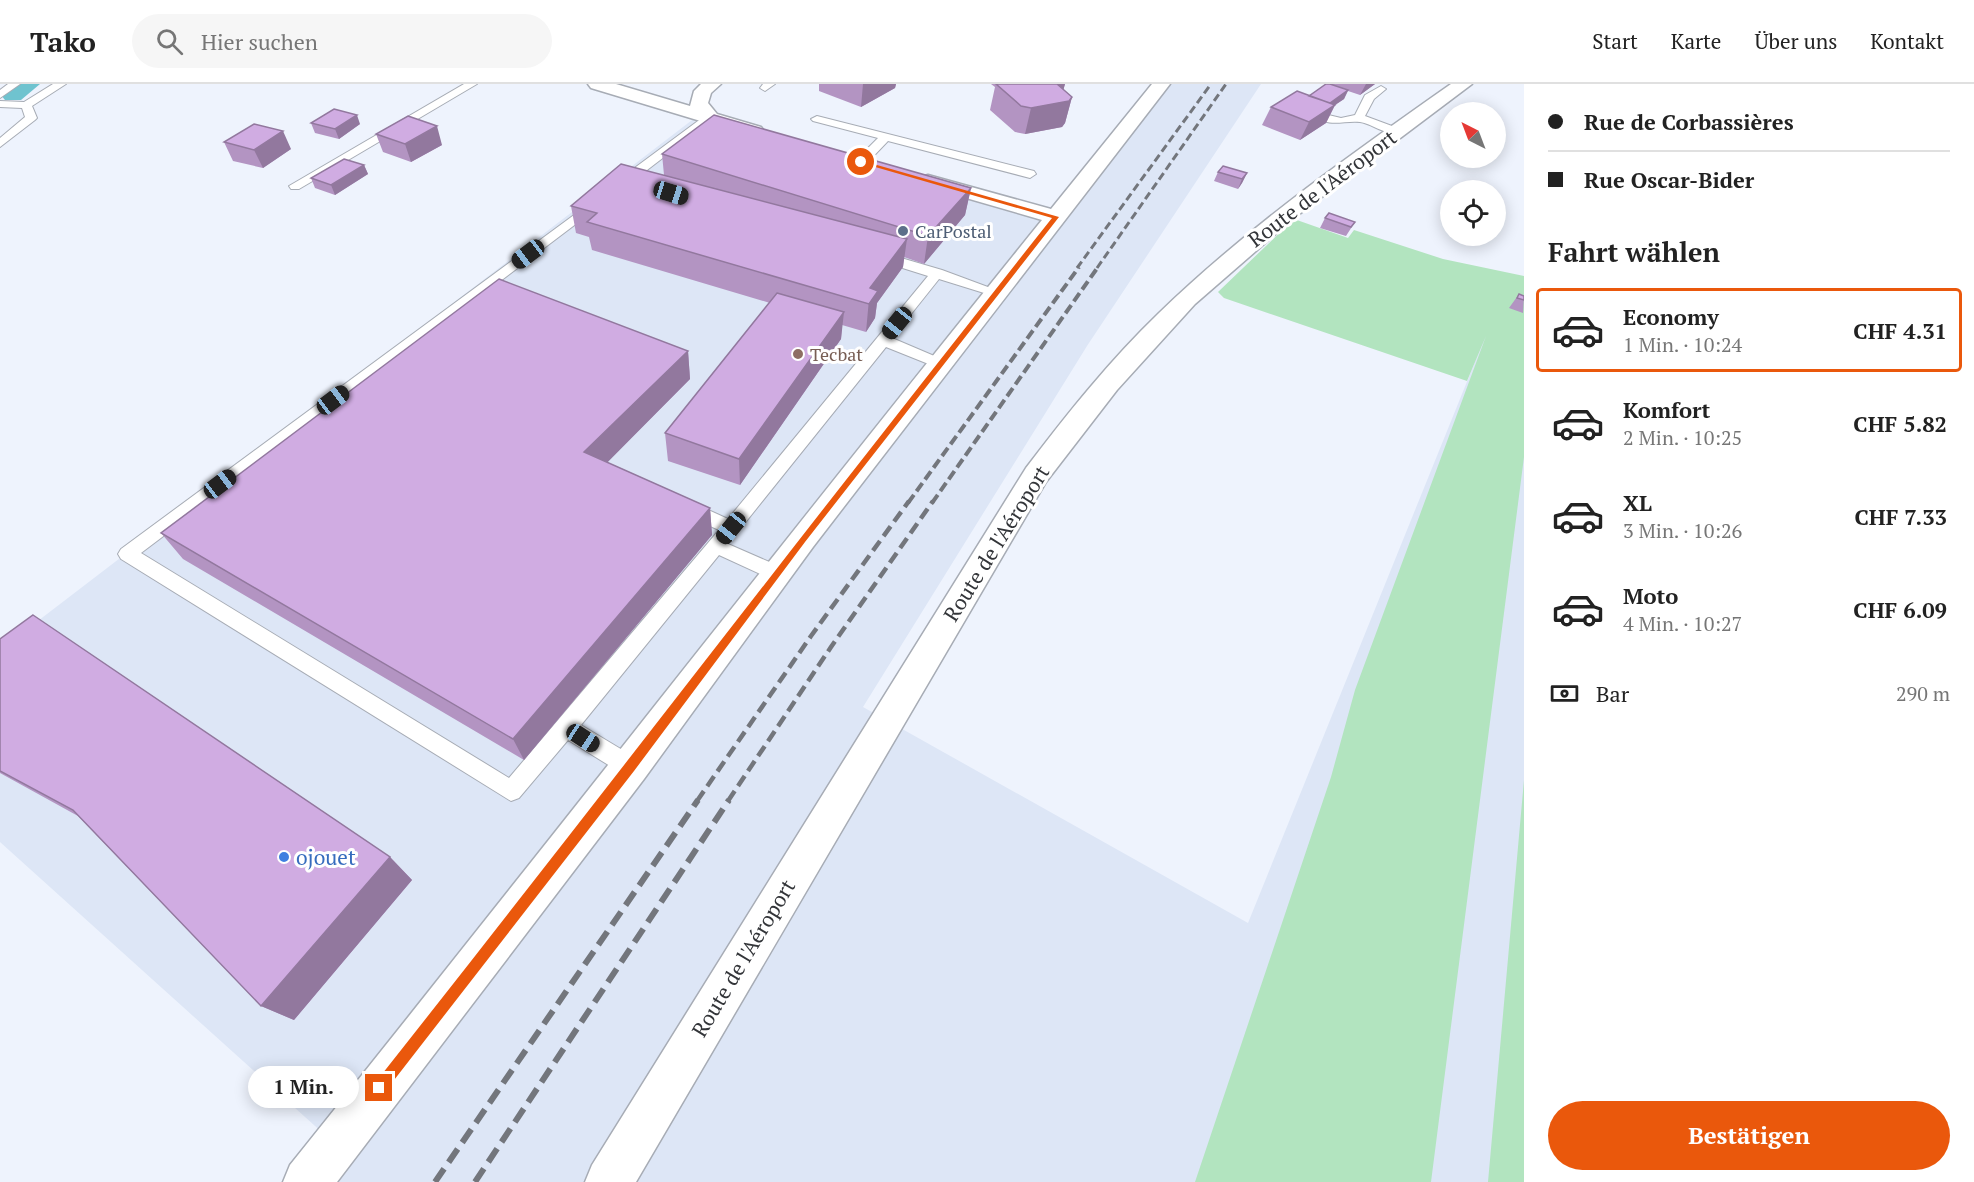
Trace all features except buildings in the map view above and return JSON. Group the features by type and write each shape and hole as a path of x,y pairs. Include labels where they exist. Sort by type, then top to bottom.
{"street":[{"path":"597,84 777,137"},
{"path":"307,1182 631,767 776,573 1161,84"},
{"name":"Route de l'Aéroport","path":"609,1182 1036,475 1077,419 1132,355 1209,279 1287,212 1463,84"},
{"path":"643,97 676,97 708,87"},
{"path":"708,87 698,104 710,117"},
{"path":"851,159 882,168"},
{"path":"904,174 1056,217"},
{"name":"Route de l'Aéroport","path":"634,1182 652,1108"}],"lane":[{"path":"0,95 15,84"},
{"path":"0,104 26,105 61,84"},
{"path":"295,186 472,84"},
{"path":"1359,118 1369,97 1381,89"},
{"path":"0,144 31,117 26,105"},
{"path":"1320,116 1341,121 1359,118 1396,131"},
{"path":"710,117 632,182 127,554 511,791 731,528 937,273"},
{"path":"817,119 1030,174"},
{"path":"851,159 886,137"},
{"path":"871,253 997,293"},
{"path":"883,340 942,364"},
{"path":"669,500 731,528"},
{"path":"716,546 776,573"},
{"path":"566,727 631,767"}],"shaded area":[{"path":"1161,84 1261,84 1087,346 863,707 1248,923 1498,305 1524,314 1524,1182 307,1182 335,1144 0,842 0,650 700,114 1056,217"}],"green space":[{"path":"1294,219 1348,238 1354,230 1443,259 1524,276 1524,457 1431,1182 1195,1182 1331,777 1355,690 1486,336 1467,381 1224,298 1218,292"},
{"path":"1524,780 1524,1182 1488,1182"}],"waterway":[{"path":"13,95 28,84"}],"railway":[{"path":"1077,268 1211,84"},
{"path":"1097,268 1226,84"},
{"path":"908,503 1079,267"},
{"path":"932,503 1098,267"},
{"path":"697,801 811,636 909,501"},
{"path":"728,801 831,647 933,501"},
{"path":"435,1182 698,800"},
{"path":"475,1182 729,800"}],"place":[{"name":"CarPostal","path":"903,231"},
{"name":"Tecbat","path":"798,354"},
{"name":"ojouet","path":"284,857"}],"route":[{"path":"379,1088 631,767 802,539 1056,217 861,162"}]}
